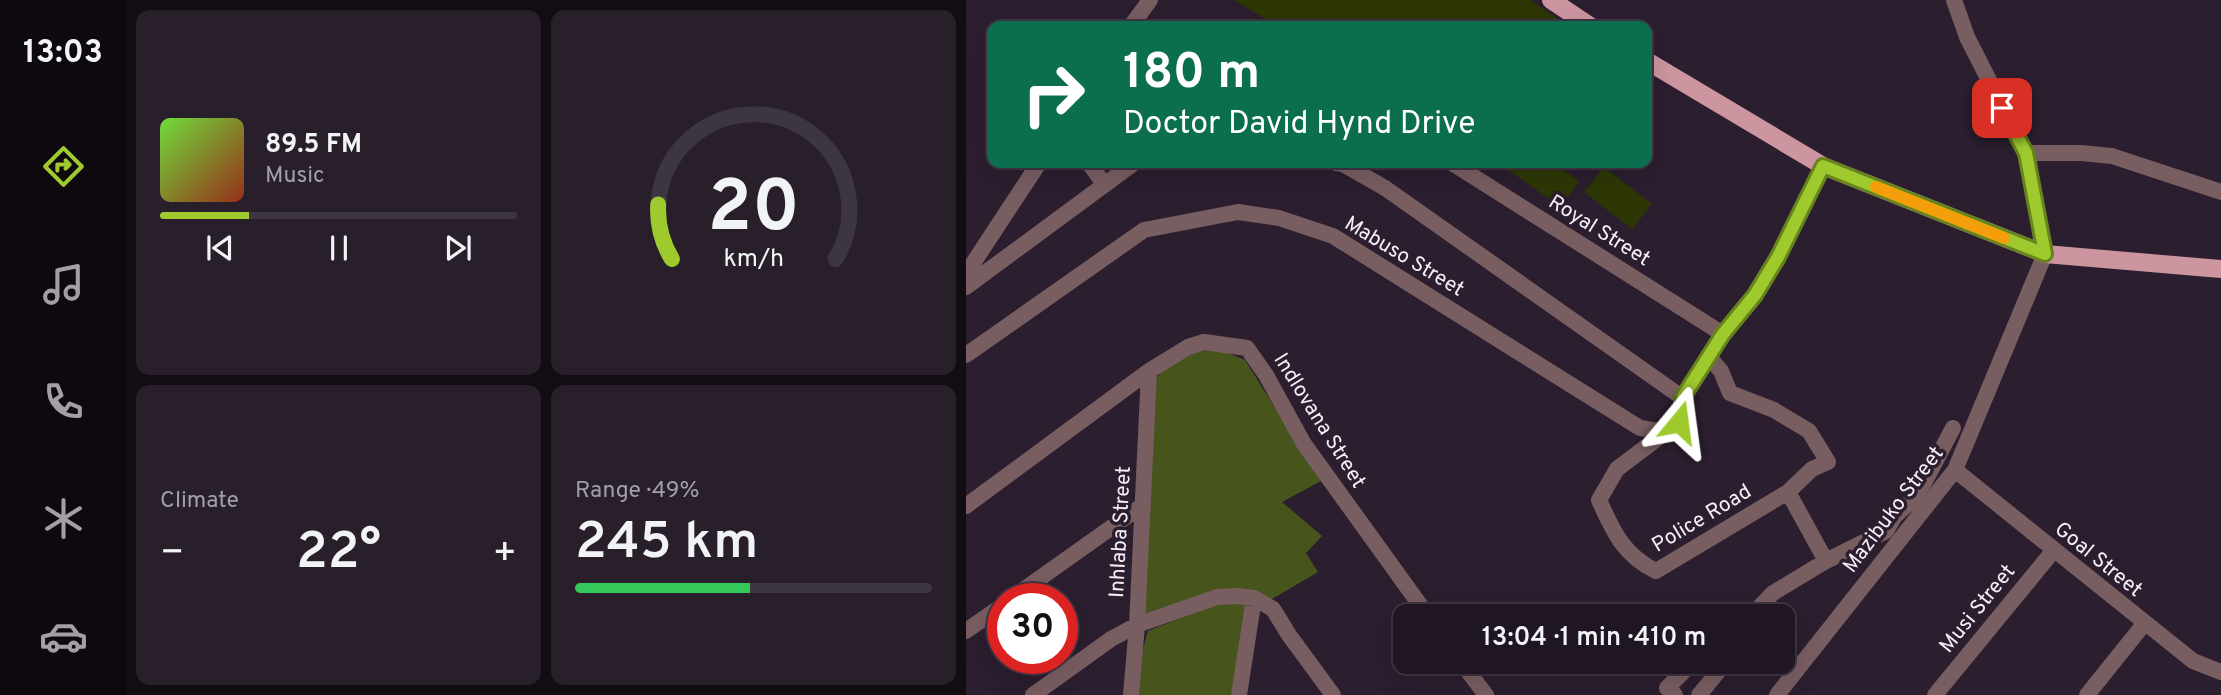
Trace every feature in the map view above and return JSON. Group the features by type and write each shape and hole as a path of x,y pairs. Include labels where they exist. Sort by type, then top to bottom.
{"main road":[{"path":"1550,0 1582,21"},
{"path":"1652,64 1823,166 2045,254 2221,269"}],"street":[{"path":"1135,21 1150,0"},
{"path":"1954,0 1968,37 2026,153 2045,254"},
{"path":"2026,153 2112,156 2221,192"},
{"name":"Police Road","path":"1709,356 1721,371 1730,393 1774,410 1809,431 1828,462 1812,469 1788,492 1656,571 1639,563 1617,539 1599,500 1617,469 1679,422 1683,397 1709,356 1723,334 1755,295 1778,257 1823,166"},
{"path":"966,274 1037,168"},
{"path":"1093,168 1104,184"},
{"path":"966,287 1127,168"},
{"path":"1350,168 1385,188 1683,397"},
{"name":"Royal Street","path":"1460,168 1723,334"},
{"name":"Mabuso Street","path":"966,355 1144,230 1238,212 1279,218 1333,236 1640,428 1664,432"},
{"name":"Mazibuko Street","path":"1777,695 1955,470 2045,254"},
{"name":"Indlovana Street","path":"966,506 1149,371 1188,347 1204,342 1247,348 1266,375 1304,444 1419,604"},
{"name":"Inhlaba Street","path":"1131,695 1137,625 1149,371"},
{"path":"1762,604 1773,593 1826,561 1886,531 1895,516 1924,483 1953,428"},
{"name":"Goal Street","path":"1955,470 2144,624 2193,661 2221,672"},
{"path":"1788,492 1826,561"},
{"path":"1033,583 1143,505"},
{"name":"Musi Street","path":"1935,695 2054,550"},
{"path":"1033,695 1111,639 1137,625 1217,597 1237,596 1254,598 1273,609 1333,695"},
{"path":"1239,695 1254,598"},
{"path":"966,631 987,616"},
{"path":"2087,695 2144,624"},
{"path":"1470,674 1486,695"},
{"path":"1675,695 1667,688 1680,674"},
{"path":"1699,695 1712,674"}],"green space":[{"path":"1234,0 1530,0 1562,21 1269,21"},
{"path":"1505,168 1561,168 1579,181 1561,207"},
{"path":"1605,168 1652,204 1632,229 1584,192"},
{"path":"1218,349 1245,360 1321,481 1282,502 1322,536 1306,553 1318,572 1272,599 1235,588 1197,597 1141,619 1149,389 1163,370 1177,358"},
{"path":"1250,602 1234,695 1136,695 1137,669 1148,631 1218,603"}],"slow traffic":[{"path":"1876,187 2004,238"}],"route":[{"path":"1679,422 1683,397 1723,334 1755,295 1778,257 1823,166 2045,254 2026,153 2002,108"}]}
